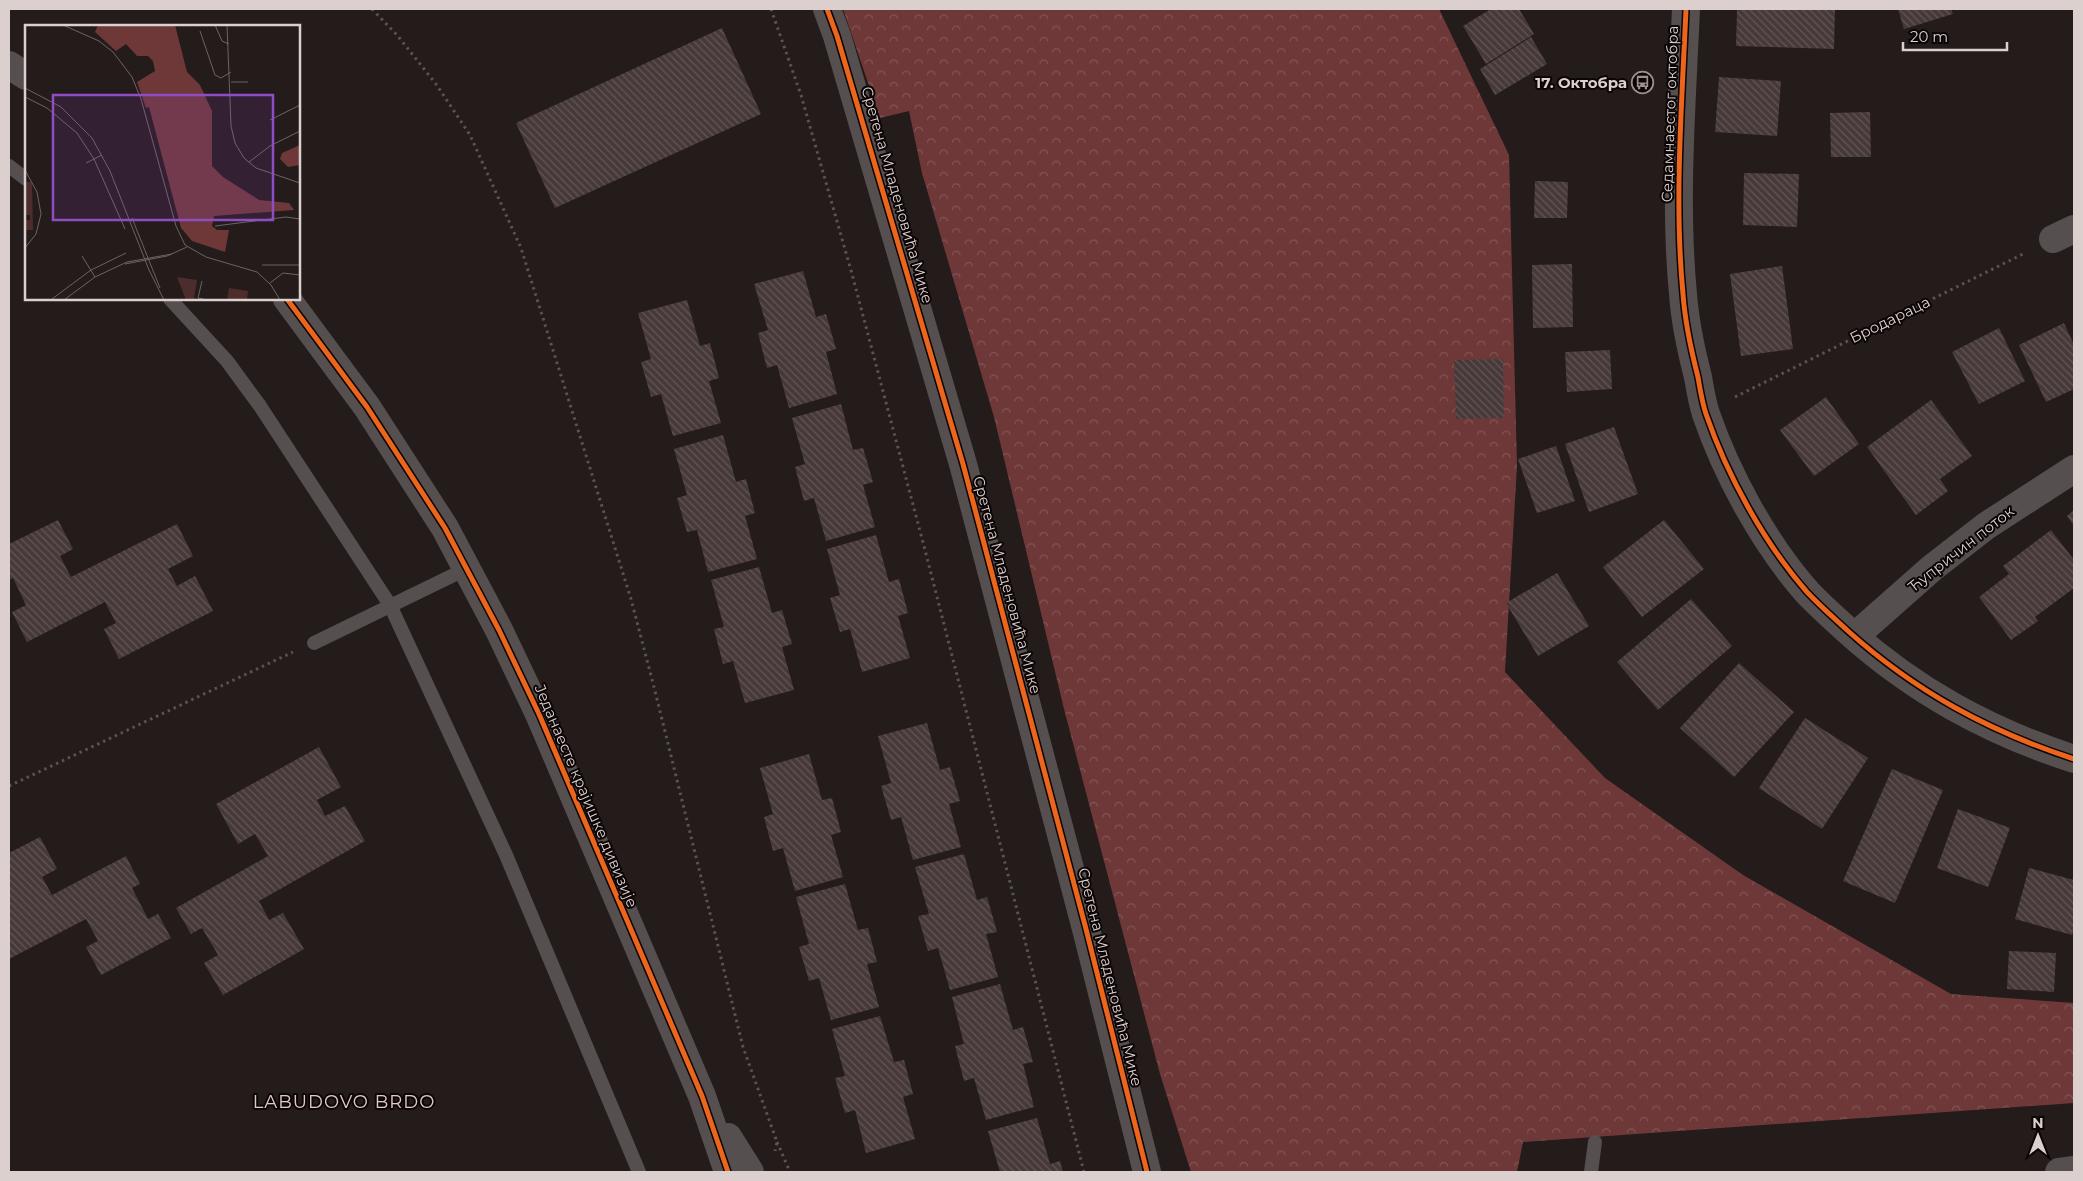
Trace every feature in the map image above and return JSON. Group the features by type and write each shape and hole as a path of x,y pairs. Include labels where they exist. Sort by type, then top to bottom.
{"street":[{"name":"Сретена Младеновића Мике","path":"827,9 837,36 963,464 1086,929 1147,1172"},
{"name":"Седамнаестог октобра","path":"1686,9 1680,175 1680,246 1683,296 1691,349 1706,412 1740,492 1766,536 1793,575 1809,594 1886,663 1926,692 1953,708 2023,741 2074,759"},
{"path":"9,64 25,75"},
{"name":"Једанаесте крајишке дивизије","path":"288,300 368,407 445,528 499,630 539,714 702,1096 728,1172"},
{"name":"Ћупричин поток","path":"1855,636 1932,568 1986,526 2074,469"},
{"name":"Једанаесте крајишке дивизије","path":"702,1096 750,1172"},
{"path":"2059,1172 2074,1170"}],"lane":[{"path":"9,166 25,178"},
{"path":"171,300 227,362 260,406 390,605 506,855 639,1172"},
{"path":"314,643 466,569"},
{"path":"1590,1172 1595,1142"}],"path":[{"path":"372,9 398,35 436,84 470,135 521,248 630,600 654,687 743,1047 777,1142 790,1172"},
{"path":"771,9 801,95 852,274 925,550 1084,1172"},
{"path":"9,786 314,643"},
{"path":"774,1159 777,1142"}],"green space":[{"path":"843,9 1439,9 1509,155 1517,466 1505,672 1605,778 1743,875 1951,994 2074,1003 2074,1103 1523,1142 1517,1172 1191,1172 1160,1074 1064,709 994,417 922,173 909,111 880,118"}],"building":[{"path":"1491,9 1519,9 1534,34 1486,64 1463,26"},
{"path":"1737,9 1835,9 1834,49 1736,46"},
{"path":"1898,9 1951,9 1953,14 1904,29"},
{"path":"722,28 761,114 555,208 516,123"},
{"path":"1531,37 1547,64 1495,95 1480,69"},
{"path":"1719,77 1781,81 1777,136 1715,132"},
{"path":"1870,112 1871,157 1831,157 1830,113"},
{"path":"1744,173 1799,174 1797,227 1743,225"},
{"path":"1535,181 1568,182 1567,218 1534,218"},
{"path":"1572,264 1573,327 1533,328 1532,265"},
{"path":"1782,266 1793,349 1741,356 1730,274"},
{"path":"803,271 816,317 826,314 836,349 826,352 837,394 789,408 777,365 767,368 758,333 768,330 754,284"},
{"path":"687,300 700,346 710,343 719,378 709,381 721,423 673,436 661,394 651,397 641,362 651,359 638,313"},
{"path":"2064,323 2074,345 2074,389 2046,402 2019,345"},
{"path":"1999,328 2025,381 1979,404 1952,352"},
{"path":"1610,350 1612,389 1567,392 1565,352"},
{"path":"1503,359 1504,418 1456,419 1454,360"},
{"path":"1826,397 1859,444 1814,476 1780,430"},
{"path":"1931,400 1972,456 1940,479 1948,491 1916,515 1867,447"},
{"path":"841,404 853,450 863,448 873,482 863,485 875,527 826,541 814,498 804,501 795,467 805,464 792,418"},
{"path":"1614,427 1638,494 1589,512 1565,444"},
{"path":"723,435 736,482 746,479 755,513 745,516 757,559 708,572 697,530 687,532 677,498 687,495 674,449"},
{"path":"1556,446 1575,501 1537,513 1518,459"},
{"path":"2074,510 2074,526 2067,516"},
{"path":"58,520 73,549 60,556 71,577 177,524 193,556 168,569 177,586 195,576 213,611 119,659 104,629 116,623 105,602 27,642 12,612 26,605 13,578 9,580 9,544"},
{"path":"1664,520 1704,569 1642,617 1603,567"},
{"path":"2051,530 2074,560 2074,588 2035,617 2038,621 2011,640 1979,597 2009,574 2003,566"},
{"path":"876,535 889,582 899,579 908,613 898,616 910,658 862,672 850,629 840,632 830,598 840,595 827,549"},
{"path":"759,567 772,613 782,610 792,644 782,647 794,690 745,703 733,661 723,664 714,629 724,627 711,580"},
{"path":"1557,573 1589,626 1538,656 1506,603"},
{"path":"1691,599 1732,646 1658,710 1617,662"},
{"path":"1739,663 1794,712 1734,777 1680,728"},
{"path":"1805,718 1868,758 1822,829 1759,788"},
{"path":"927,723 940,770 950,767 960,801 949,804 961,847 913,860 901,817 891,820 881,786 891,783 878,736"},
{"path":"319,747 341,787 317,800 325,816 345,806 365,841 259,901 269,920 283,913 304,949 223,995 204,963 218,955 202,928 191,934 176,908 268,856 255,834 238,844 216,804"},
{"path":"809,754 822,800 832,798 841,832 831,835 843,877 795,891 783,848 773,851 764,817 773,814 760,768"},
{"path":"1892,769 1943,790 1895,903 1843,881"},
{"path":"1958,809 2010,828 1988,887 1937,868"},
{"path":"40,837 57,869 42,877 52,895 126,856 140,884 132,888 148,919 158,914 171,938 101,975 86,947 98,941 86,919 9,959 9,853"},
{"path":"964,854 977,900 987,897 997,932 986,934 998,977 950,990 938,948 928,951 918,916 929,914 915,867"},
{"path":"2029,868 2074,880 2074,927 2072,935 2015,919"},
{"path":"845,884 858,930 868,928 877,962 867,964 879,1007 831,1020 819,978 809,981 799,947 809,944 796,897"},
{"path":"2009,951 2056,953 2054,992 2007,989"},
{"path":"1000,984 1013,1030 1023,1027 1033,1062 1023,1064 1034,1107 986,1120 974,1078 964,1081 955,1046 964,1044 952,997"},
{"path":"880,1016 894,1062 904,1060 913,1094 903,1097 915,1139 866,1153 855,1110 845,1113 835,1078 845,1076 832,1029"},
{"path":"1037,1118 1050,1164 1060,1161 1063,1172 1000,1172 988,1131"}],"cycle path":[{"path":"827,9 837,36 963,464 1086,929 1147,1172"},
{"path":"1686,9 1679,187 1680,259 1684,304 1701,396 1715,437 1736,484 1762,530 1791,573 1817,602 1873,653 1926,690 1982,722 2012,736 2074,759"},
{"path":"288,300 367,407 445,528 499,630 539,714 702,1096 728,1172"}],"place":[{"name":"17. Октобра","path":"1643,83"}],"district":[{"name":"LABUDOVO BRDO","path":"344,1102"}]}
